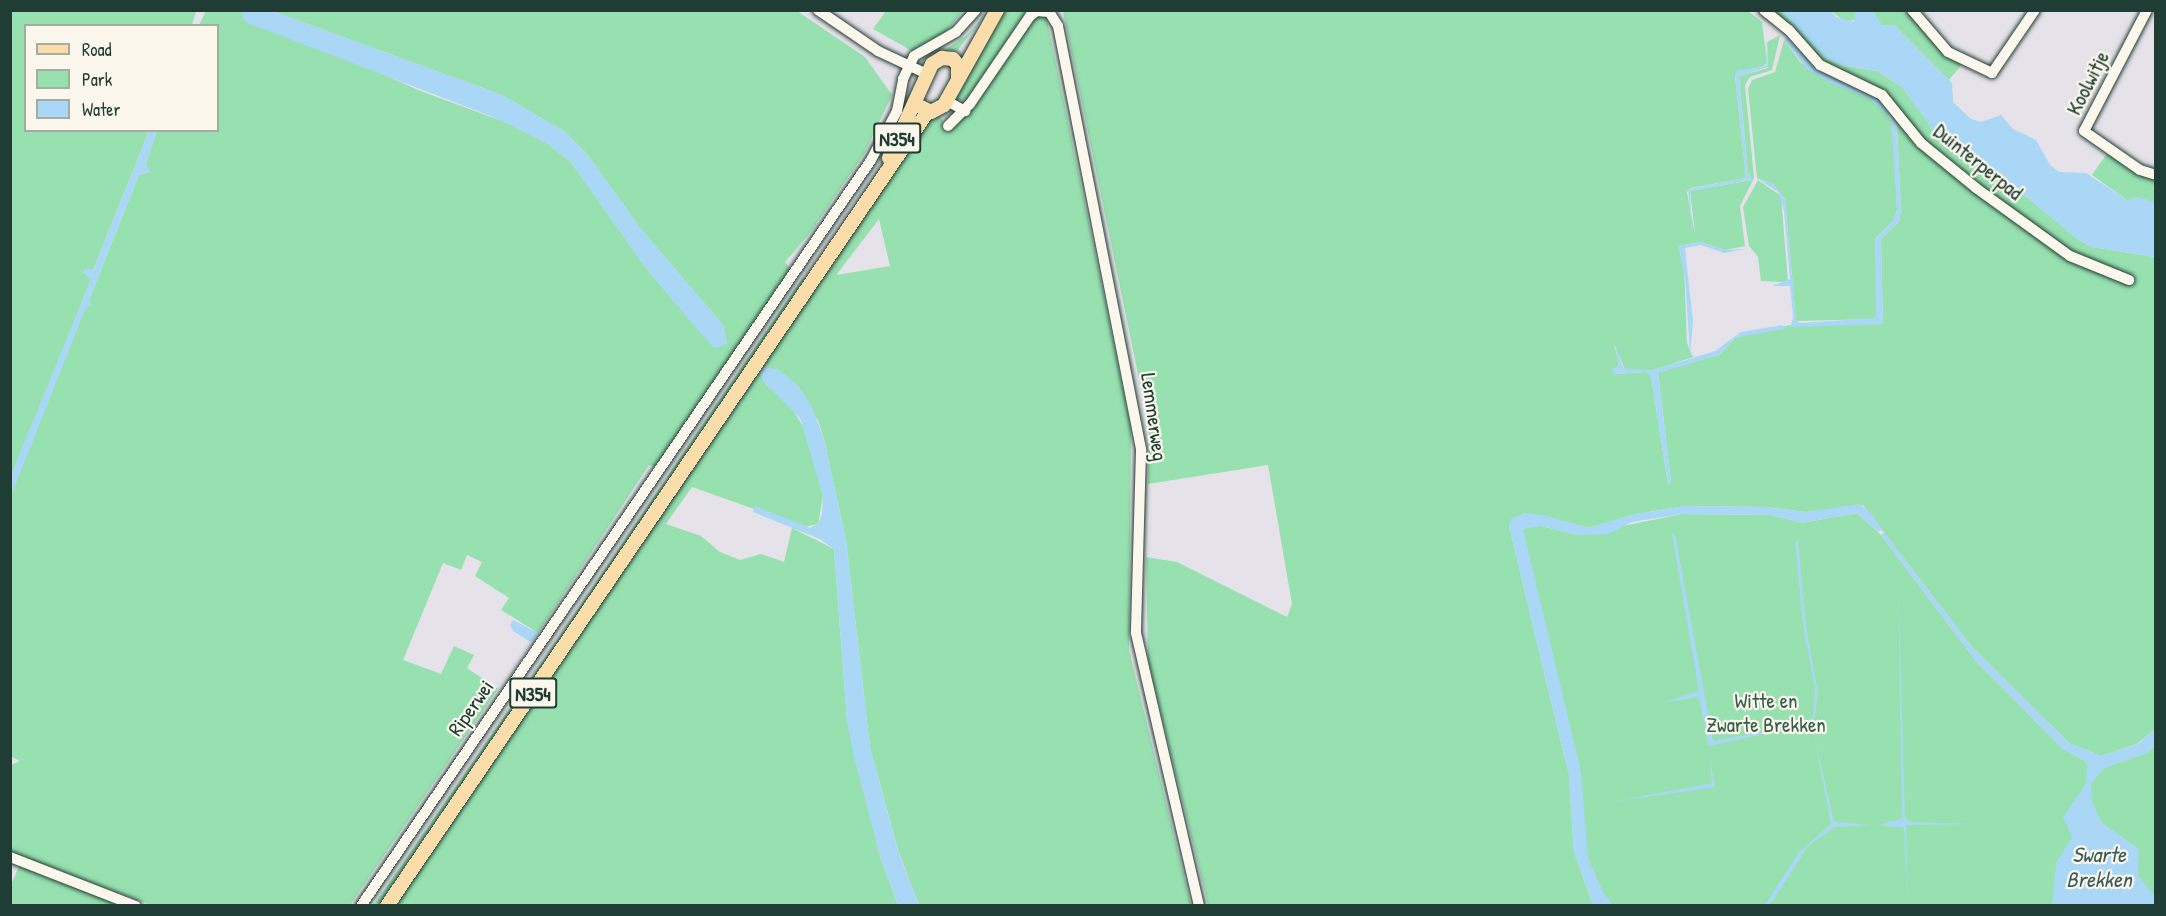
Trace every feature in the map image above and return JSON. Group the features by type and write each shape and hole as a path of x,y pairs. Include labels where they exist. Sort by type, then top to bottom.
{"main road":[{"path":"947,101 997,10"},
{"path":"927,74 937,60 951,58 988,23"},
{"path":"951,58 957,64 958,78"},
{"name":"N354","path":"875,189 927,74"},
{"name":"N354","path":"919,92 921,107 928,111 941,108 947,101"},
{"name":"N354","path":"875,189 928,111"},
{"name":"Riperwei","path":"387,906 875,189"}],"street":[{"path":"818,10 878,51 927,74"},
{"path":"909,66 918,51 952,35 976,10"},
{"name":"Duinterperpad","path":"1764,10 1789,30 1820,65 1882,95 1921,143 1976,188 2070,256 2129,280"},
{"path":"1912,10 1946,49 1992,73 2035,10"},
{"name":"Koolwitje","path":"2147,10 2084,131 2140,170 2156,175"},
{"path":"948,126 965,111 1028,19 1037,11 1048,11"},
{"name":"Lemmerweg","path":"1048,11 1058,26 1142,450 1136,633 1199,906"},
{"name":"Riperwei","path":"361,906 878,149 897,111 909,66"},
{"path":"947,101 965,111"},
{"path":"10,857 136,906"}],"green space":[{"path":"11,11 196,11 192,24 24,24 24,132 149,132 93,270 83,272 91,279 11,480"},
{"path":"206,11 243,11 418,90 513,125 548,144 570,161 649,272 712,345 727,344 723,325 641,229 586,153 565,132 502,95 272,11 797,11 865,57 892,95 864,154 810,233 785,262 792,271 656,468 649,465 538,633 501,610 509,598 475,576 482,562 467,555 461,570 443,563 403,660 441,674 454,646 474,655 467,668 498,689 350,905 150,905 11,852 11,765 20,761 10,756 10,496 86,306 92,306 89,300 139,175 149,172 146,163 157,132 219,132 219,24 200,24"},
{"path":"886,11 963,11 945,33 912,51 873,29"},
{"path":"1002,11 1032,11 967,99 959,100 956,96"},
{"path":"1063,11 1748,11 1762,22 1767,62 1762,67 1737,71 1735,75 1746,178 1691,188 1687,192 1695,234 1690,191 1752,180 1748,173 1739,76 1768,68 1767,42 1780,35 1772,70 1750,77 1745,85 1754,178 1740,206 1745,246 1725,250 1701,242 1678,246 1684,265 1687,343 1693,357 1653,370 1625,370 1614,343 1619,366 1613,374 1646,372 1651,376 1668,484 1671,482 1658,372 1719,355 1735,338 1790,325 1883,324 1881,239 1899,222 1901,210 1897,126 1888,108 1869,93 1828,77 1808,62 1788,34 1825,70 1881,96 1920,145 1975,190 2069,257 2129,282 2129,278 2071,254 1977,187 1923,142 1883,93 1821,63 1788,24 1767,11 1781,11 1792,18 1826,58 1841,65 1877,71 1902,87 1944,145 2015,188 2079,240 2092,247 2155,257 2155,729 2137,744 2101,756 2069,743 1972,647 1863,505 1806,512 1766,507 1685,506 1636,514 1589,528 1525,513 1512,519 1509,526 1569,776 1574,852 1593,905 1208,905 1148,660 1146,557 1177,562 1287,617 1292,604 1268,465 1148,484 1149,427"},
{"path":"1831,11 1856,11 1857,20 1844,21"},
{"path":"1873,11 1908,11 1963,63 1949,80 1894,25 1882,26"},
{"path":"986,14 957,51 943,51 967,35"},
{"path":"1037,15 1046,15 1131,428 1129,650 1191,905 919,905 898,850 870,747 846,540 824,439 818,420 779,370 762,367 920,124 939,115 947,129","holes":["879,219 890,266 837,275"]},
{"path":"1784,40 1801,63 1869,98 1885,110 1893,124 1897,210 1893,221 1875,239 1878,312 1875,319 1796,321 1785,199 1773,184 1757,178 1748,89 1752,80 1775,72"},
{"path":"2108,152 2155,177 2155,202 2127,200 2092,175"},
{"path":"1758,180 1781,196 1788,282 1761,281 1758,257 1749,246 1743,207"},
{"path":"803,277 808,281 671,481 667,477"},
{"path":"759,372 765,383 791,406 805,430 823,496 818,524 805,527 692,487 666,524 701,536 720,552 740,560 761,554 784,562 792,528 834,549 847,721 880,856 898,905 394,906"},
{"path":"664,482 669,485 526,694 522,692"},
{"name":"Witte en Zwarte Brekken","path":"1857,513 1881,535 1976,661 2063,749 2087,762 2089,768 2103,768 2147,753 2155,745 2155,905 1594,905 1520,532 1526,526 1541,526 1578,535 1682,514 1771,515 1802,523"},
{"path":"518,697 522,700 381,905 373,906"},
{"path":"20,864 127,906 11,906 11,885"}],"water":[{"path":"243,11 272,11 502,95 565,132 586,153 641,229 723,325 727,344 714,348 649,272 570,161 548,144 493,117 248,23 243,19"},
{"path":"1781,11 1831,11 1836,17 1854,22 1856,11 1873,11 1882,26 1894,25 1952,83 1953,102 1971,119 1981,122 2001,115 2013,129 2036,140 2050,165 2059,172 2086,173 2127,200 2137,197 2155,202 2155,257 2092,247 2079,240 2015,188 1944,145 1902,87 1877,71 1841,65 1826,58"},
{"path":"1786,37 1818,71 1860,88 1885,105 1897,126 1901,210 1899,222 1881,239 1883,324 1790,327 1793,318 1790,286 1772,286 1790,279 1784,211 1778,192 1757,178 1773,184 1785,199 1796,320 1800,323 1876,318 1875,239 1893,221 1897,210 1891,117 1869,98 1830,83 1807,69 1784,40"},
{"path":"1765,42 1768,67 1739,76 1748,173 1753,180 1690,191 1692,234 1688,189 1746,178 1735,75 1737,71 1766,65"},
{"path":"149,132 157,132 146,163 150,171 139,175 89,300 92,306 86,307 11,496 11,475 91,279 83,272 85,268 93,270"},
{"path":"1701,242 1725,250 1746,249 1724,253 1701,245 1685,248 1693,322 1690,354 1685,278 1678,246"},
{"path":"1783,325 1784,329 1735,338 1719,355 1658,373 1671,482 1668,484 1651,376 1646,372 1613,374 1612,369 1619,366 1614,342 1624,369 1653,370 1715,351 1741,332"},
{"path":"762,367 779,370 797,384 812,407 824,439 846,540 870,747 898,851 919,905 898,905 880,856 854,757 847,721 834,549 820,539 753,512 755,506 810,528 818,524 822,514 823,496 800,418 765,383 759,372"},
{"path":"1860,504 1872,514 1882,530 1878,532 1857,513 1802,523 1771,515 1682,514 1632,522 1608,534 1578,535 1541,526 1523,529 1581,772 1588,858 1603,892 1613,905 1593,905 1574,852 1569,776 1509,526 1511,519 1525,513 1544,515 1589,528 1636,514 1685,506 1766,507 1806,512"},
{"name":"Swarte Brekken","path":"1884,532 1972,647 2069,743 2101,756 2138,744 2155,729 2155,745 2147,753 2104,768 2091,784 2092,802 2102,823 2139,849 2138,875 2155,897 2155,905 2052,905 2056,863 2072,837 2063,817 2086,784 2087,762 2063,749 1976,661 1881,535"},
{"path":"1672,534 1675,534 1713,741 1790,727 1813,718 1815,688 1803,625 1795,541 1798,541 1806,626 1818,693 1814,723 1709,746 1699,697 1661,703 1699,691"},
{"path":"1898,579 1905,817 1910,822 1975,824 1906,825 1908,906 1904,828 1877,825 1902,819"},
{"path":"513,620 538,633 531,642 513,631 510,625"},
{"path":"1813,731 1834,822 1871,825 1834,827 1808,846 1776,896 1769,905 1765,905 1799,852 1831,824"},
{"path":"1709,753 1715,787 1611,802 1712,783"}]}
